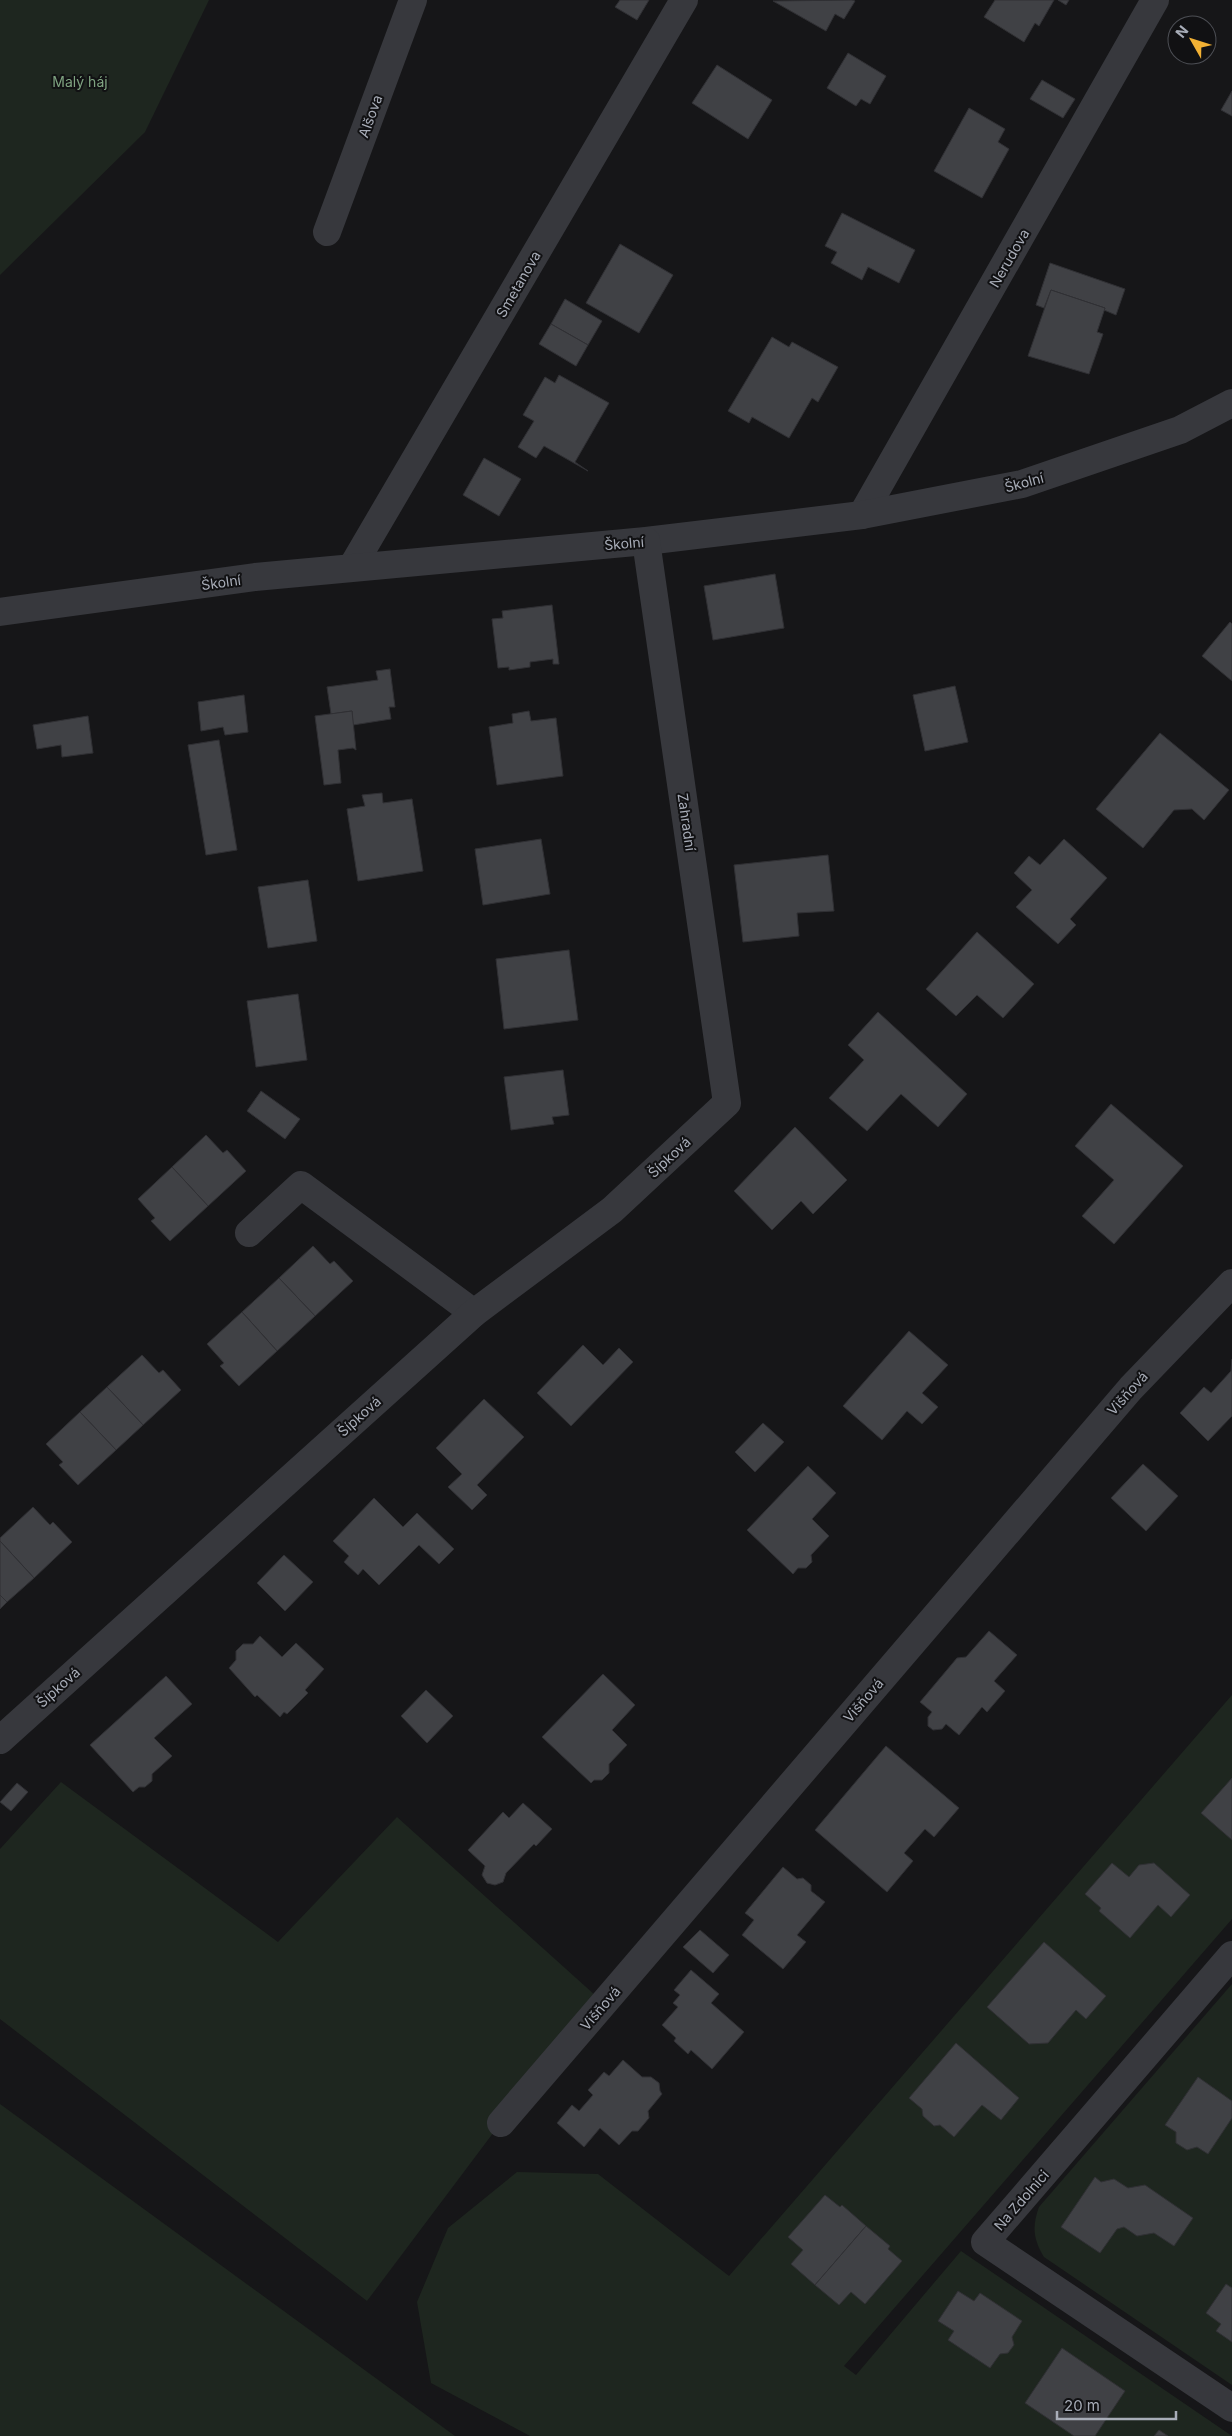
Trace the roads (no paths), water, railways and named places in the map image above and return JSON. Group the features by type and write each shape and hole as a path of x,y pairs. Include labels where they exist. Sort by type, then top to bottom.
{"street":[{"name":"Alšova","path":"327,232 413,0"},
{"name":"Smetanova","path":"352,567 684,0"},
{"name":"Nerudova","path":"862,515 1155,0"},
{"name":"Školní","path":"0,612 352,567 646,541 862,515 1022,484 1180,430 1232,403"},
{"name":"Zahradní","path":"646,541 727,1103"},
{"name":"Šípková","path":"0,1740 474,1313 612,1210 727,1103"},
{"path":"249,1233 302,1185 474,1313"},
{"name":"Višňová","path":"501,2123 1131,1388 1232,1284"},
{"name":"Na Zdolnici","path":"1232,1955 985,2242 1232,2408"}],"park label":[{"name":"Malý háj","path":"80,81"}]}
